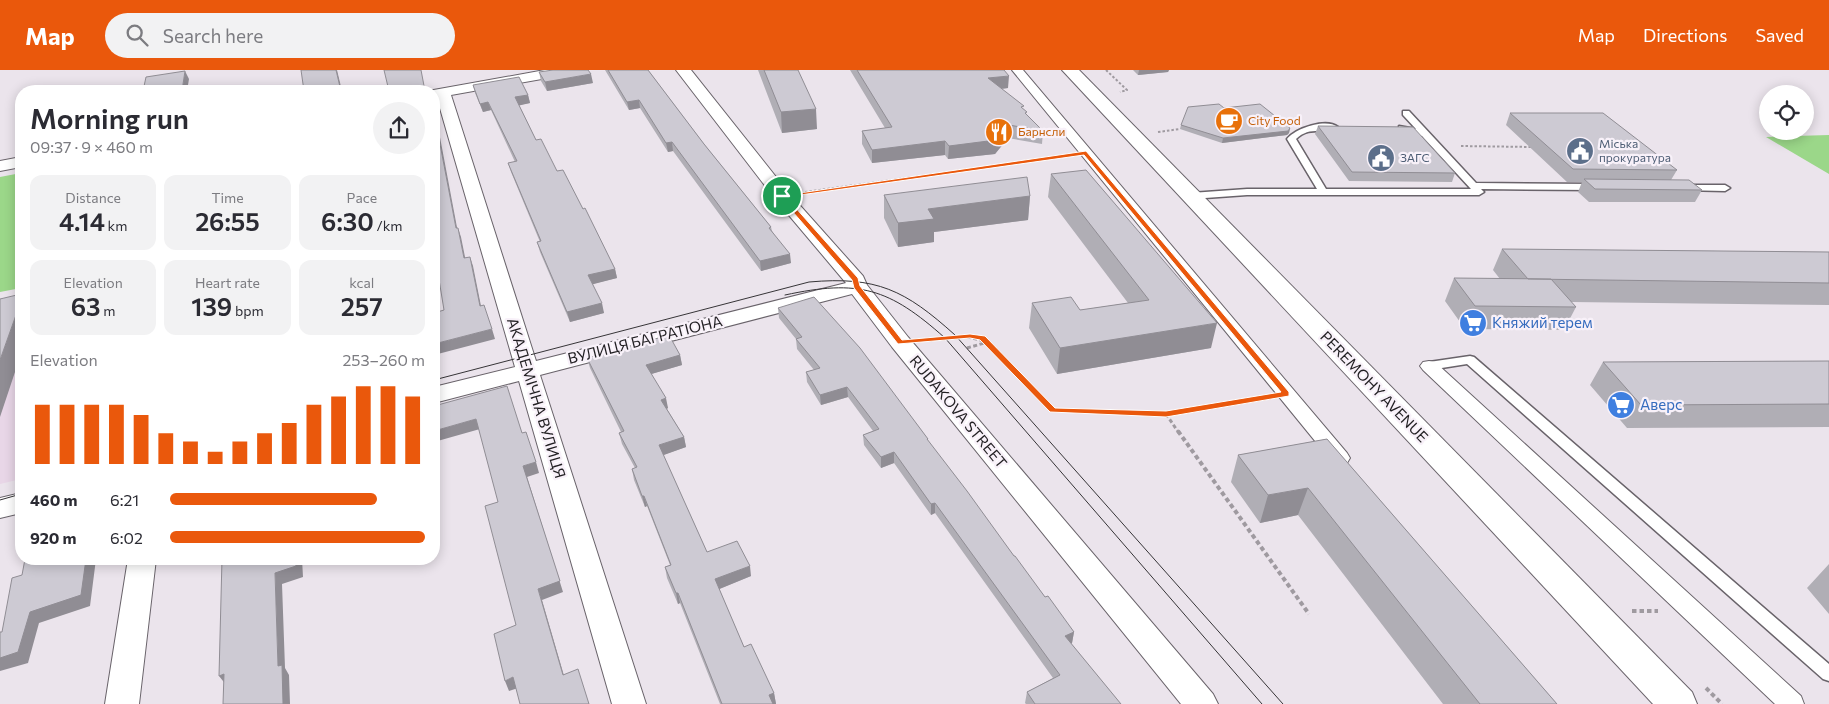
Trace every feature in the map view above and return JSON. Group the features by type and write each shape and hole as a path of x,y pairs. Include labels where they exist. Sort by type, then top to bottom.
{"main road":[{"name":"PEREMOHY AVENUE","path":"1070,70 1678,704"}],"street":[{"path":"440,93 570,70"},
{"name":"RUDAKOVA STREET","path":"683,70 782,196 856,280 857,286 900,342 1201,704"},
{"path":"1017,70 1349,470"},
{"name":"АКАДЕМІЧНА ВУЛИЦЯ","path":"440,99 528,370 628,704"},
{"path":"0,166 15,163"},
{"name":"ВУЛИЦЯ БАГРАТІОНА","path":"440,393 857,286"},
{"path":"1429,366 1792,704"},
{"path":"0,508 15,504"},
{"path":"122,704 141,565"}],"lane":[{"path":"1191,196 1247,192 1479,192 1406,113"},
{"path":"1323,192 1290,139 1297,132 1309,128 1342,127"},
{"path":"1389,128 1413,130 1426,134"},
{"path":"1474,186 1608,187"},
{"path":"1676,188 1725,188"},
{"path":"1429,366 1470,360 1829,674"}],"path":[{"path":"1157,132 1180,129"},
{"path":"1437,146 1539,147"},
{"path":"782,196 1086,153"},
{"path":"900,342 970,336 982,338 989,342 1053,410 1166,414 1286,394"},
{"path":"967,348 989,342"},
{"path":"1166,414 1309,614"}],"shaded area":[{"path":"15,300 15,480 0,484 0,303"}],"green space":[{"path":"1814,135 1829,135 1829,174 1771,140 1814,140"},
{"path":"15,174 15,289 0,292 0,177"}],"building":[{"path":"301,70 336,70 340,85 303,85"},
{"path":"384,70 421,70 424,85 388,85"},
{"path":"588,70 591,74 545,82 539,72"},
{"path":"608,70 648,70 790,254 760,261 672,142 666,143 639,100 627,102"},
{"path":"764,70 798,70 816,109 781,112"},
{"path":"857,70 1004,70 1009,76 988,78 1024,106 1021,107 1027,112 1025,113 1043,131 1009,125 996,140 949,146 945,141 872,150 862,131 892,127"},
{"path":"185,71 183,85 144,85 146,77"},
{"path":"519,77 528,95 515,97 536,140 541,139 557,171 563,170 583,209 585,208 615,269 588,275 602,303 567,312 537,242 541,241 508,163 517,161 488,102 480,104 473,85"},
{"name":"City Food","path":"1219,104 1224,108 1260,104 1290,128 1288,131 1223,138 1181,125 1188,107"},
{"path":"1510,113 1603,113 1677,170 1573,169"},
{"name":"ЗАГС","path":"1318,126 1413,127 1455,173 1352,172"},
{"path":"440,144 456,228 458,228 464,258 470,257 480,306 484,305 492,329 440,342 440,311 444,310 440,286"},
{"path":"1086,170 1217,323 1060,348 1032,303 1071,297 1080,310 1149,300 1051,174"},
{"path":"1027,177 1030,196 928,209 934,219 898,223 884,195"},
{"path":"1584,179 1689,180 1702,190 1595,189"},
{"path":"1502,249 1829,252 1829,283 1528,279"},
{"path":"1454,278 1551,279 1576,307 1475,306"},
{"path":"15,295 15,318 0,360 0,299"},
{"path":"814,297 860,348 1045,597 1048,596 1074,632 1065,636 1121,704 1035,704 1027,692 1060,675 935,503 931,504 894,452 881,457 863,435 879,429 847,387 820,395 806,372 820,368 796,339 802,337 778,308"},
{"path":"669,335 680,355 646,365 666,398 661,400 684,437 659,445 707,552 737,541 750,566 715,579 744,647 751,644 774,693 769,695 773,704 722,704 678,593 676,593 665,567 671,565 632,469 637,467 619,433 624,431 587,358"},
{"path":"1829,361 1829,404 1641,405 1603,362"},
{"path":"507,386 522,433 526,432 536,462 523,466 560,581 538,589 563,675 578,669 589,704 520,704 513,677 505,681 494,634 516,625 485,506 498,502 476,419 440,429 440,404"},
{"path":"1327,439 1557,704 1480,704 1308,488 1268,495 1238,455"},
{"path":"24,565 85,565 81,595 30,612 18,652 0,658 0,632 2,632 12,578 22,575"},
{"path":"222,565 296,565 275,573 278,666 282,665 283,704 223,704 224,674 219,676"}],"tram line":[{"path":"440,378 809,282 853,281 889,289 921,307 955,335 1283,704"},
{"path":"785,295 833,288 853,288 872,292 889,298 907,308 945,338 1262,704"},
{"path":"0,500 15,496"}],"place":[{"name":"City Food","path":"1229,121"},
{"name":"Барнсли","path":"999,132"},
{"name":"Міська прокуратура","path":"1580,151"},
{"name":"ЗАГС","path":"1381,158"},
{"name":"Княжий терем","path":"1473,323"},
{"name":"Аверс","path":"1621,405"}],"route":[{"path":"1086,153 1286,394 1166,414 1053,410 989,342 982,338 970,336 900,342 857,286 856,280 782,196 1086,153"}]}
